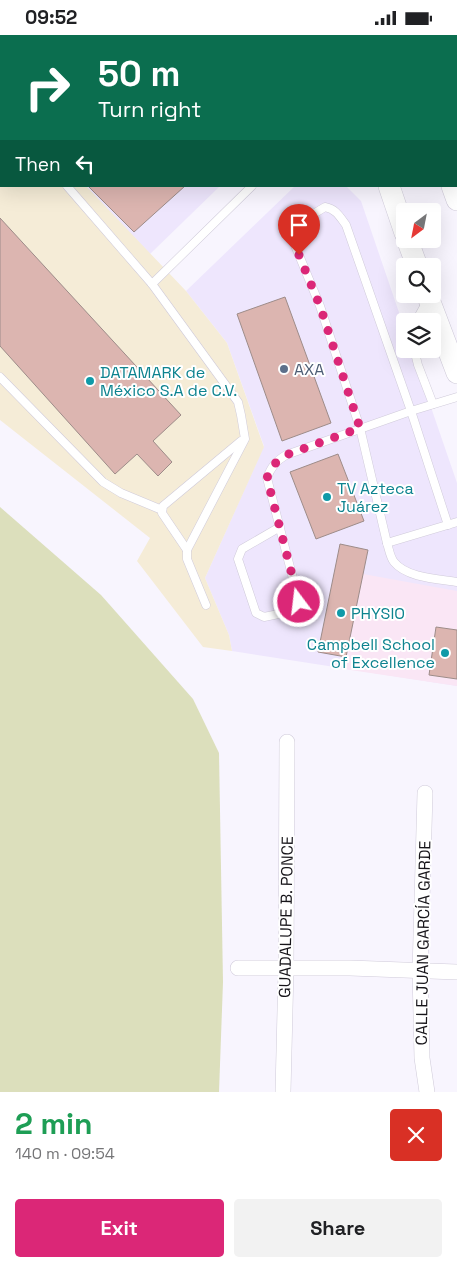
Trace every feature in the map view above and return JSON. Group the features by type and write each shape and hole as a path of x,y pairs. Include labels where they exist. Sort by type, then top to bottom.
{"main road":[{"path":"388,187 396,208"},
{"path":"452,187 457,200"},
{"path":"430,303 457,373"}],"street":[{"name":"GUADALUPE B. PONCE","path":"283,1092 286,969 287,742"},
{"name":"CALLE JUAN GARCÍA GARDE","path":"425,793 420,972 422,1058 427,1092"},
{"path":"238,968 350,968 457,972"}],"lane":[{"path":"68,187 152,284 238,402 245,439 187,550 187,559 206,605"},
{"path":"152,284 251,187"},
{"path":"448,525 412,411 346,225 339,215 332,209 325,207 297,224 292,238 320,306 360,428 392,560 402,568 413,573 457,582"},
{"path":"416,358 433,404"},
{"path":"0,377 103,482 121,493 162,510"},
{"path":"280,527 242,549 238,559 256,613 264,617 293,611 299,602 280,527 267,478 270,469 276,461 286,455 360,428 457,397"},
{"path":"187,550 162,513 165,504 245,439"},
{"path":"387,543 457,522"}],"shaded area":[{"path":"0,187 87,187 186,291 227,343 264,447 205,578 229,635 232,651 203,647 137,561 150,538 0,420"},
{"path":"87,187 219,187 150,254"},
{"path":"294,187 347,187 361,201 399,313 396,313 396,358 414,358 457,483 457,686 232,651 229,635 205,578 264,446 227,343 186,291"},
{"path":"363,574 457,591 457,686 344,669"}],"green space":[{"path":"0,507 101,595 193,699 219,753 223,982 219,1092 0,1092"}],"building":[{"path":"89,187 184,187 134,232"},
{"name":"DATAMARK de México S.A de C.V.","path":"0,218 181,415 153,441 172,462 158,476 137,454 115,474 0,346"},
{"name":"AXA","path":"285,297 331,423 282,441 237,314"},
{"name":"TV Azteca Juárez","path":"338,454 364,521 316,539 290,472"},
{"name":"PHYSIO","path":"340,544 368,550 346,657 318,652"},
{"name":"Campbell School of Excellence","path":"436,627 457,630 457,679 429,675"}],"place":[{"name":"AXA","path":"284,369"},
{"name":"DATAMARK de México S.A de C.V.","path":"90,381"},
{"name":"TV Azteca Juárez","path":"327,497"},
{"name":"PHYSIO","path":"341,613"},
{"name":"Campbell School of Excellence","path":"445,653"}],"route":[{"path":"299,255 320,306 360,428 286,455 276,461 270,469 267,478 299,602"}]}
